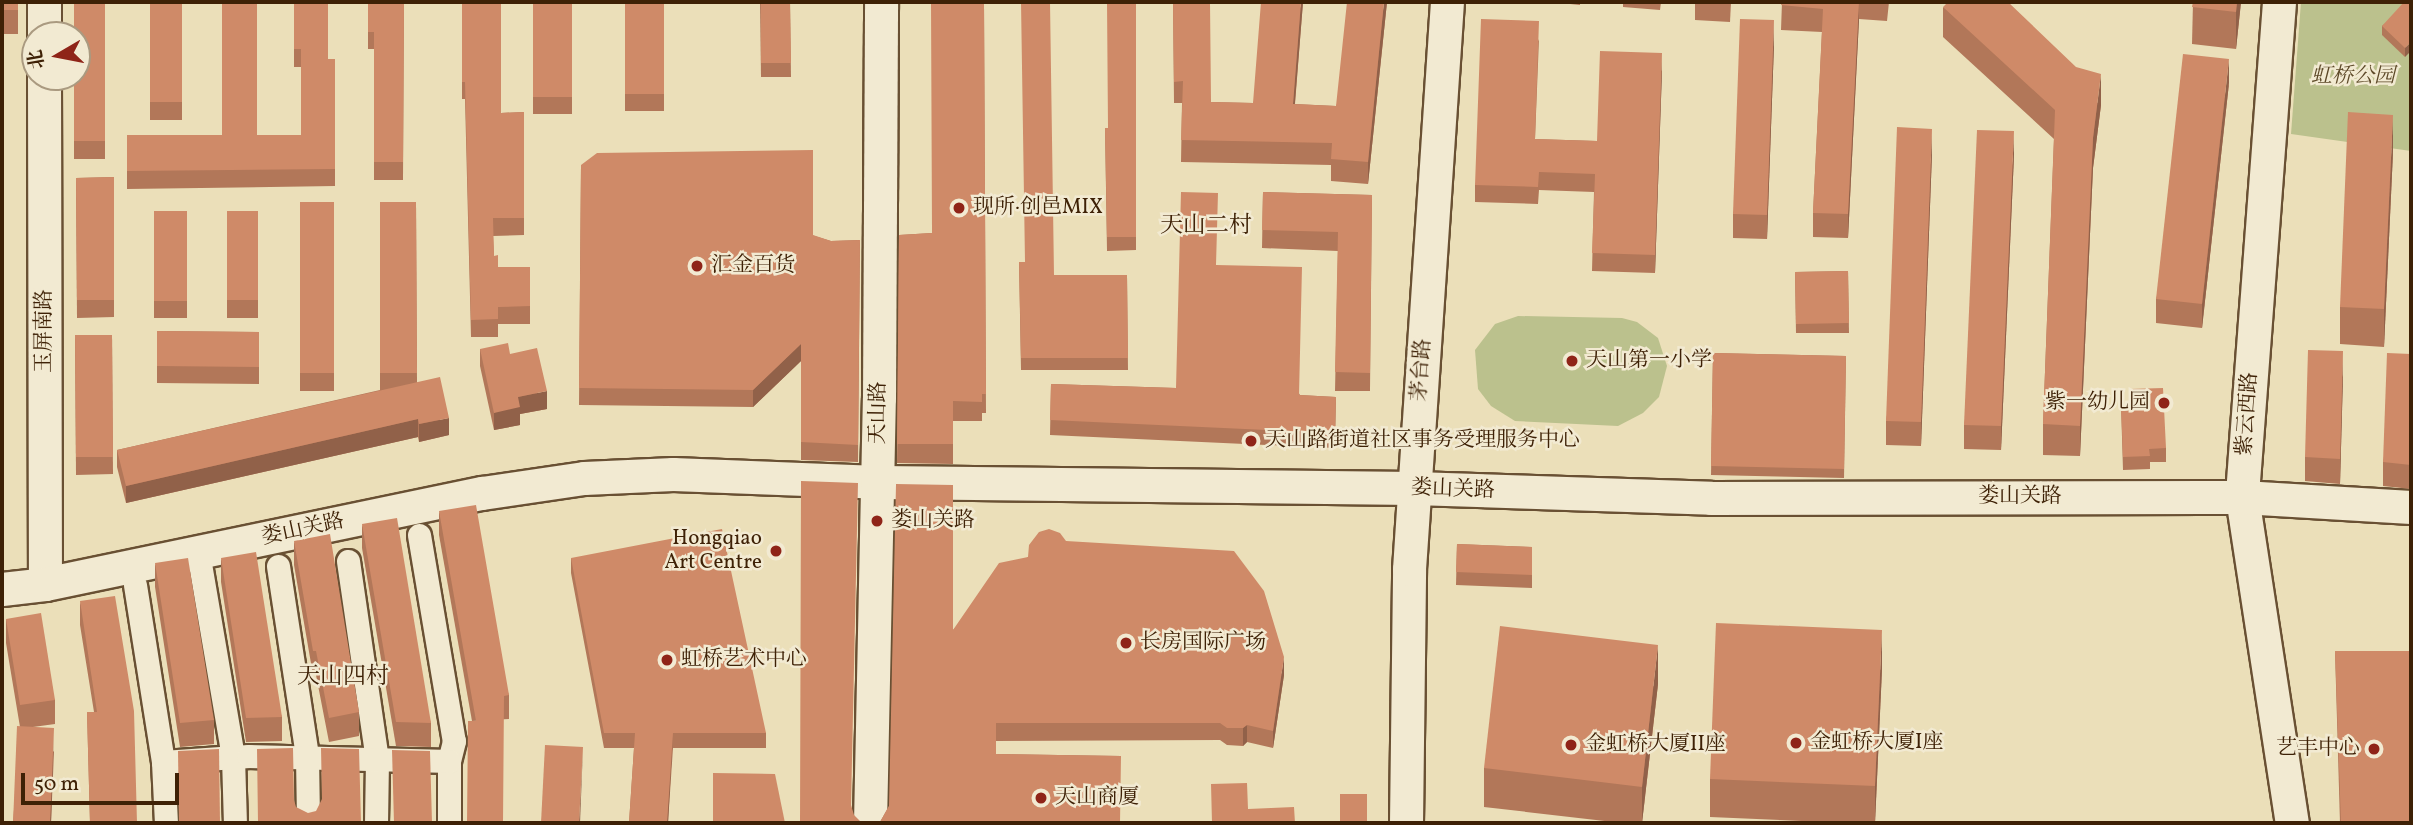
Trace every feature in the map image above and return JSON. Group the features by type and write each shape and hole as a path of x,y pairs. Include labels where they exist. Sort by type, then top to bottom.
{"street":[{"path":"44,2 44,21"},
{"name":"天山路","path":"870,823 878,482 881,2"},
{"name":"茅台路","path":"1406,823 1409,569 1447,2"},
{"name":"紫云西路","path":"2279,2 2242,497 2292,823"},
{"name":"玉屏南路","path":"44,91 45,584"},
{"name":"娄山关路","path":"2,589 45,584 482,493 584,478 673,474 878,482 1414,488 1710,498 2242,497 2411,508"},
{"path":"419,535 454,741 449,761 449,823"},
{"path":"198,552 233,757 236,823"},
{"path":"348,561 377,760 376,823"},
{"path":"278,566 307,757 308,823"},
{"path":"135,585 163,762 166,823"},
{"path":"163,762 233,757 449,761"}],"green space":[{"name":"虹桥公园","path":"2301,2 2411,2 2411,151 2291,134"},
{"path":"1518,316 1622,318 1637,322 1658,338 1667,366 1659,397 1643,413 1618,426 1515,421 1491,406 1478,389 1475,350 1495,324"}],"building":[{"path":"2,2 18,2 18,10 2,10"},
{"path":"74,2 105,2 105,141 74,141 74,91 91,91 91,21 74,21"},
{"path":"150,2 182,2 182,102 150,102"},
{"path":"222,2 257,2 257,135 301,135 301,49 294,49 294,2 328,2 328,59 335,59 335,169 127,171 127,135 222,135"},
{"path":"368,2 404,2 403,162 374,162 374,32 368,32"},
{"path":"462,2 501,2 501,113 524,112 524,218 493,218 494,256 498,255 498,267 530,267 530,306 498,307 498,319 471,320 465,82 462,82"},
{"path":"533,2 572,2 572,97 533,97"},
{"path":"625,2 664,2 664,94 625,94"},
{"path":"761,2 790,2 791,63 761,63"},
{"name":"现所·创邑MIX","path":"931,2 984,2 986,394 982,394 982,402 953,401 953,444 897,444 899,235 932,233"},
{"path":"1021,2 1050,2 1054,275 1127,275 1128,358 1021,358 1019,262 1025,262"},
{"path":"1107,2 1136,2 1136,237 1107,237"},
{"path":"1173,2 1210,2 1211,102 1253,103 1261,2 1301,2 1293,104 1336,106 1347,2 1384,2 1368,162 1331,159 1332,143 1181,140 1183,81 1174,82"},
{"path":"1782,2 1859,2 1848,214 1813,213 1823,9 1781,5"},
{"path":"1948,2 2008,2 2076,67 2101,74 2093,138 2080,426 2043,424 2055,110 1943,7"},
{"path":"2193,2 2237,2 2236,12 2192,7"},
{"path":"2404,2 2411,2 2411,42 2405,48 2382,26"},
{"path":"1481,19 1539,21 1535,139 1597,141 1600,51 1662,53 1655,255 1592,253 1595,174 1539,172 1538,187 1475,185"},
{"path":"1740,19 1774,20 1767,215 1733,214"},
{"path":"2183,54 2229,59 2202,304 2156,299"},
{"path":"2348,112 2393,115 2384,309 2340,307"},
{"path":"1897,127 1932,129 1921,422 1886,421"},
{"path":"1977,130 2014,131 2001,426 1964,425"},
{"name":"汇金百货","path":"813,150 813,235 831,241 860,240 858,445 801,442 801,344 753,390 579,388 581,165 597,153"},
{"path":"114,177 114,300 77,300 76,178"},
{"path":"1181,192 1218,193 1216,265 1302,267 1299,395 1336,397 1335,433 1050,420 1051,384 1176,388"},
{"path":"1263,192 1372,195 1370,373 1335,372 1338,232 1262,230"},
{"path":"300,202 334,202 334,373 300,373"},
{"path":"380,202 416,202 417,373 380,373"},
{"path":"154,211 187,211 187,301 154,301"},
{"path":"227,211 258,211 258,300 227,300"},
{"path":"1848,271 1849,323 1796,324 1795,272"},
{"path":"157,331 259,332 259,367 157,366"},
{"path":"75,335 112,335 113,457 76,457"},
{"path":"508,343 510,354 537,348 547,391 518,397 520,407 494,413 480,349"},
{"path":"2308,350 2343,351 2340,459 2305,457"},
{"path":"1713,353 1846,356 1844,469 1711,466"},
{"path":"2387,353 2411,354 2411,465 2383,462"},
{"path":"440,377 449,418 419,424 418,419 126,486 117,450"},
{"path":"2163,388 2166,448 2149,449 2150,456 2123,457 2121,405 2130,405 2130,389"},
{"path":"801,481 858,483 851,805 854,815 864,823 800,823"},
{"path":"896,484 953,485 953,630 999,563 1028,557 1029,545 1039,532 1049,529 1060,533 1066,541 1234,551 1264,591 1284,657 1273,731 1247,725 1243,728 1227,728 1220,723 996,723 996,754 1121,756 1120,823 876,823 880,822 889,806"},
{"path":"476,505 509,695 504,696 503,823 467,823 468,721 476,721 439,511"},
{"path":"397,518 431,723 396,722 362,524"},
{"name":"虹桥艺术中心","path":"722,529 766,733 673,733 667,823 629,823 635,733 604,733 571,558"},
{"path":"330,534 359,712 329,718 316,651 313,651 294,541"},
{"path":"1457,544 1532,547 1532,575 1456,572"},
{"path":"256,552 282,717 246,718 221,558"},
{"path":"188,558 214,720 180,723 155,563"},
{"path":"115,596 134,711 137,823 90,823 87,712 97,712 80,601"},
{"path":"41,613 55,700 20,705 6,619"},
{"name":"金虹桥大厦I座","path":"1716,623 1882,630 1875,786 1710,779"},
{"name":"金虹桥大厦II座","path":"1500,626 1658,645 1642,787 1484,768"},
{"name":"艺丰中心","path":"2335,651 2411,651 2411,823 2341,823"},
{"path":"17,726 54,728 50,823 13,823"},
{"path":"545,745 583,747 579,823 541,823"},
{"path":"293,748 294,800 296,807 308,813 316,811 322,799 321,748 359,749 361,823 258,823 257,749"},
{"path":"219,749 220,823 179,823 178,751"},
{"path":"392,750 430,751 432,823 394,823"},
{"path":"713,773 775,774 785,823 713,823"},
{"path":"1247,783 1248,809 1294,807 1295,823 1212,823 1211,784"},
{"path":"1340,794 1367,794 1367,823 1340,823"}],"place":[{"name":"现所·创邑MIX","path":"959,208"},
{"name":"汇金百货","path":"697,266"},
{"name":"天山第一小学","path":"1572,361"},
{"name":"紫一幼儿园","path":"2164,403"},
{"name":"天山路街道社区事务受理服务中心","path":"1251,441"},
{"name":"娄山关路","path":"877,521"},
{"name":"Hongqiao Art Centre","path":"776,551"},
{"name":"长房国际广场","path":"1126,643"},
{"name":"虹桥艺术中心","path":"667,660"},
{"name":"金虹桥大厦I座","path":"1796,743"},
{"name":"金虹桥大厦II座","path":"1571,745"},
{"name":"艺丰中心","path":"2374,749"},
{"name":"天山商厦","path":"1041,798"}],"district":[{"name":"天山二村","path":"1206,226"},
{"name":"天山四村","path":"343,677"}]}
